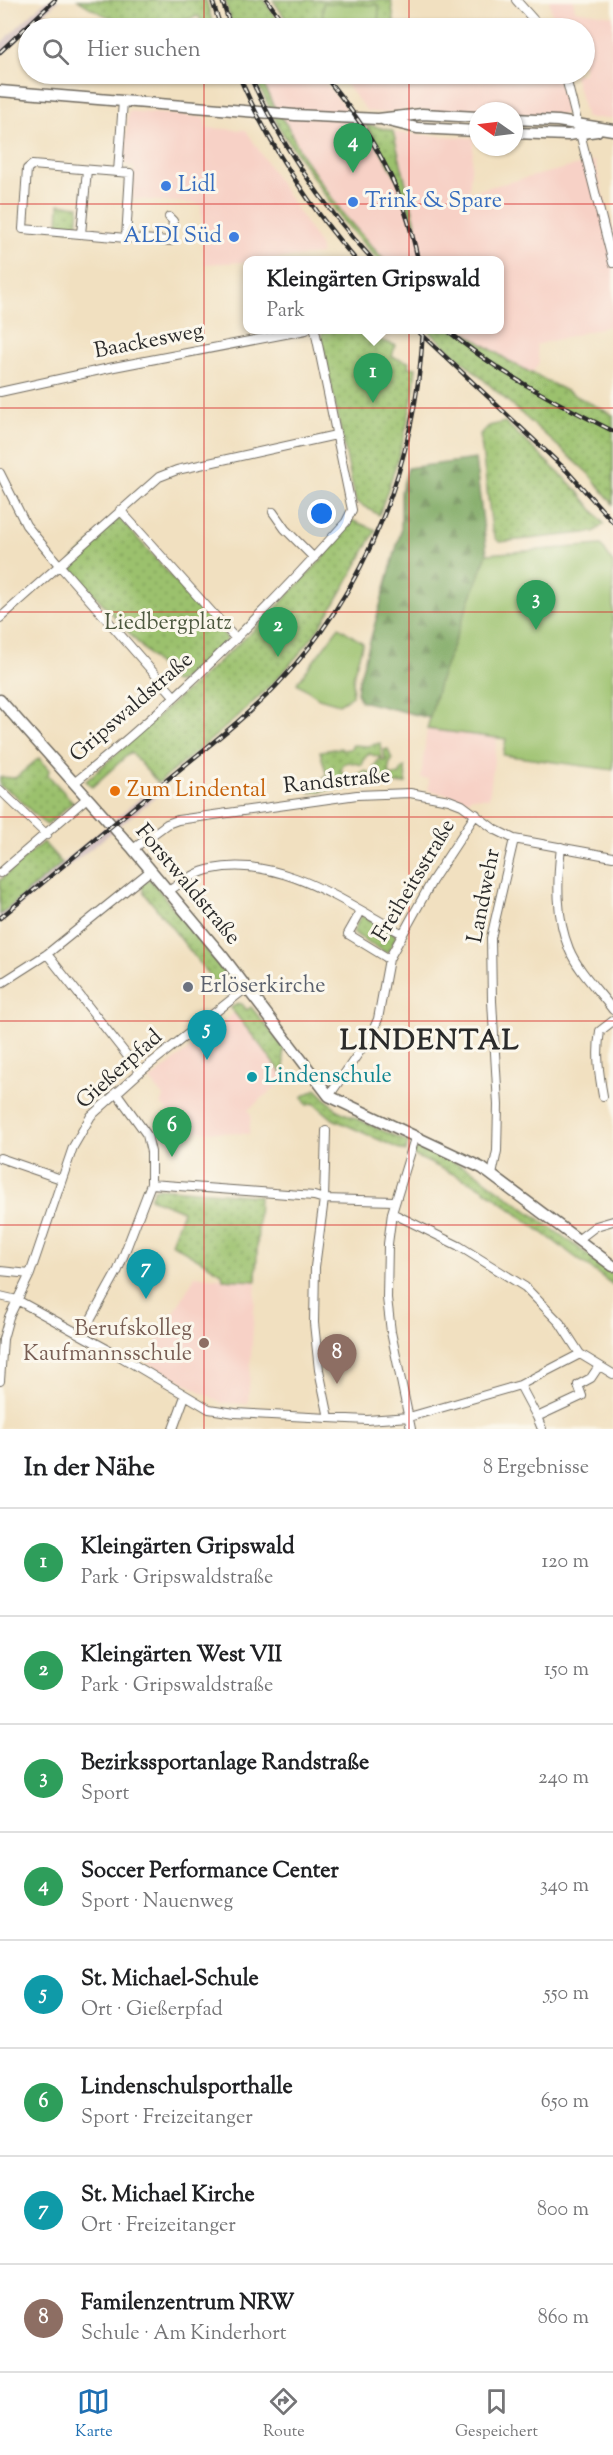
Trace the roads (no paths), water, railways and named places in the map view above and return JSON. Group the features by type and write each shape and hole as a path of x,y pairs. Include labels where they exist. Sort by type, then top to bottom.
{"street":[{"path":"516,0 533,18"},
{"path":"568,84 613,263"},
{"path":"0,91 281,114 378,118 422,114 469,117"},
{"path":"118,172 123,101"},
{"path":"378,118 417,128 469,131"},
{"path":"523,119 558,121 579,129 609,130"},
{"path":"523,133 563,135 579,129"},
{"path":"126,237 130,173 32,165 27,169 23,229 171,241 172,221 169,217"},
{"path":"81,234 87,170"},
{"name":"Baackesweg","path":"0,392 285,334"},
{"name":"Gripswaldstraße","path":"74,783 236,639 346,522 352,510 316,334"},
{"path":"0,618 159,477 177,470 336,435"},
{"path":"0,473 26,525 174,696"},
{"path":"120,510 236,639"},
{"path":"273,513 285,529 314,558"},
{"name":"Forstwaldstraße","path":"0,700 133,849 246,988 329,1096 492,1175 613,1266"},
{"path":"0,790 47,834"},
{"name":"Randstraße","path":"133,849 167,824 178,820 357,795 398,793 426,795 449,800 476,814 494,829 514,839 613,857"},
{"path":"0,801 10,798"},
{"path":"0,873 87,798"},
{"name":"Freiheitsstraße","path":"329,1096 371,1035 378,1019 389,959 432,881 476,814"},
{"name":"Landwehr","path":"492,1175 498,1151 498,1105 491,938 497,907 509,870 514,839"},
{"path":"561,847 558,876 559,900 562,923 570,950 613,1010"},
{"path":"167,892 190,877 210,869 235,867 264,870 321,887 403,934"},
{"path":"0,984 47,954 150,872"},
{"path":"361,911 348,934 389,959"},
{"path":"47,954 140,1072"},
{"name":"Gießerpfad","path":"0,1381 2,1339 9,1317 30,1274 73,1147 91,1116 140,1072 246,988"},
{"path":"603,1096 597,1064 597,1046 600,1031 613,1021"},
{"path":"82,1335 118,1270 152,1184 147,1135 116,1092"},
{"path":"326,1131 324,1199 315,1267 314,1323 319,1370 329,1418"},
{"path":"411,1429 391,1332 387,1298 388,1244 394,1201 415,1138"},
{"path":"0,1158 61,1179"},
{"path":"152,1184 314,1196 324,1199 394,1201"},
{"path":"392,1214 459,1246 525,1287 560,1323 580,1354 613,1374"},
{"path":"579,1239 596,1226 613,1221"},
{"path":"0,1271 30,1274"},
{"path":"0,1296 17,1300 209,1408 235,1413 367,1420 409,1417 520,1385 580,1354"},
{"path":"537,1417 582,1395 578,1385 591,1378 599,1366"},
{"path":"520,1385 542,1429"},
{"path":"173,1429 185,1396"}],"railway":[{"path":"36,18 55,0"},
{"path":"212,0 218,18"},
{"path":"222,0 228,18"},
{"path":"267,0 280,18"},
{"path":"0,52 18,35"},
{"path":"242,84 290,172 321,217 353,256"},
{"path":"254,84 274,124 303,172 336,217 369,256"},
{"path":"331,84 356,117 383,161 404,207 417,256"},
{"path":"421,334 567,471 613,522"},
{"path":"0,918 236,723 275,687 308,649 336,609 361,566 381,522 398,475 410,428 423,334"},
{"path":"452,334 506,373 613,431"}],"place":[{"name":"Soccer Performance Center","path":"353,173"},
{"name":"Lidl","path":"166,186"},
{"name":"Trink & Spare","path":"353,202"},
{"name":"ALDI Süd","path":"234,237"},
{"name":"Kleingärten Gripswald","path":"373,403"},
{"name":"Bezirkssportanlage Randstraße","path":"536,630"},
{"name":"Kleingärten West VII","path":"278,657"},
{"name":"Zum Lindental","path":"115,791"},
{"name":"Erlöserkirche","path":"188,987"},
{"name":"St. Michael-Schule","path":"207,1060"},
{"name":"Lindenschule","path":"252,1077"},
{"name":"Lindenschulsporthalle","path":"172,1157"},
{"name":"St. Michael Kirche","path":"146,1299"},
{"name":"Berufskolleg Kaufmannsschule","path":"204,1343"},
{"name":"Familenzentrum NRW","path":"337,1384"}],"district":[{"name":"LINDENTAL","path":"430,1042"}],"park label":[{"name":"Liedbergplatz","path":"168,624"}]}
